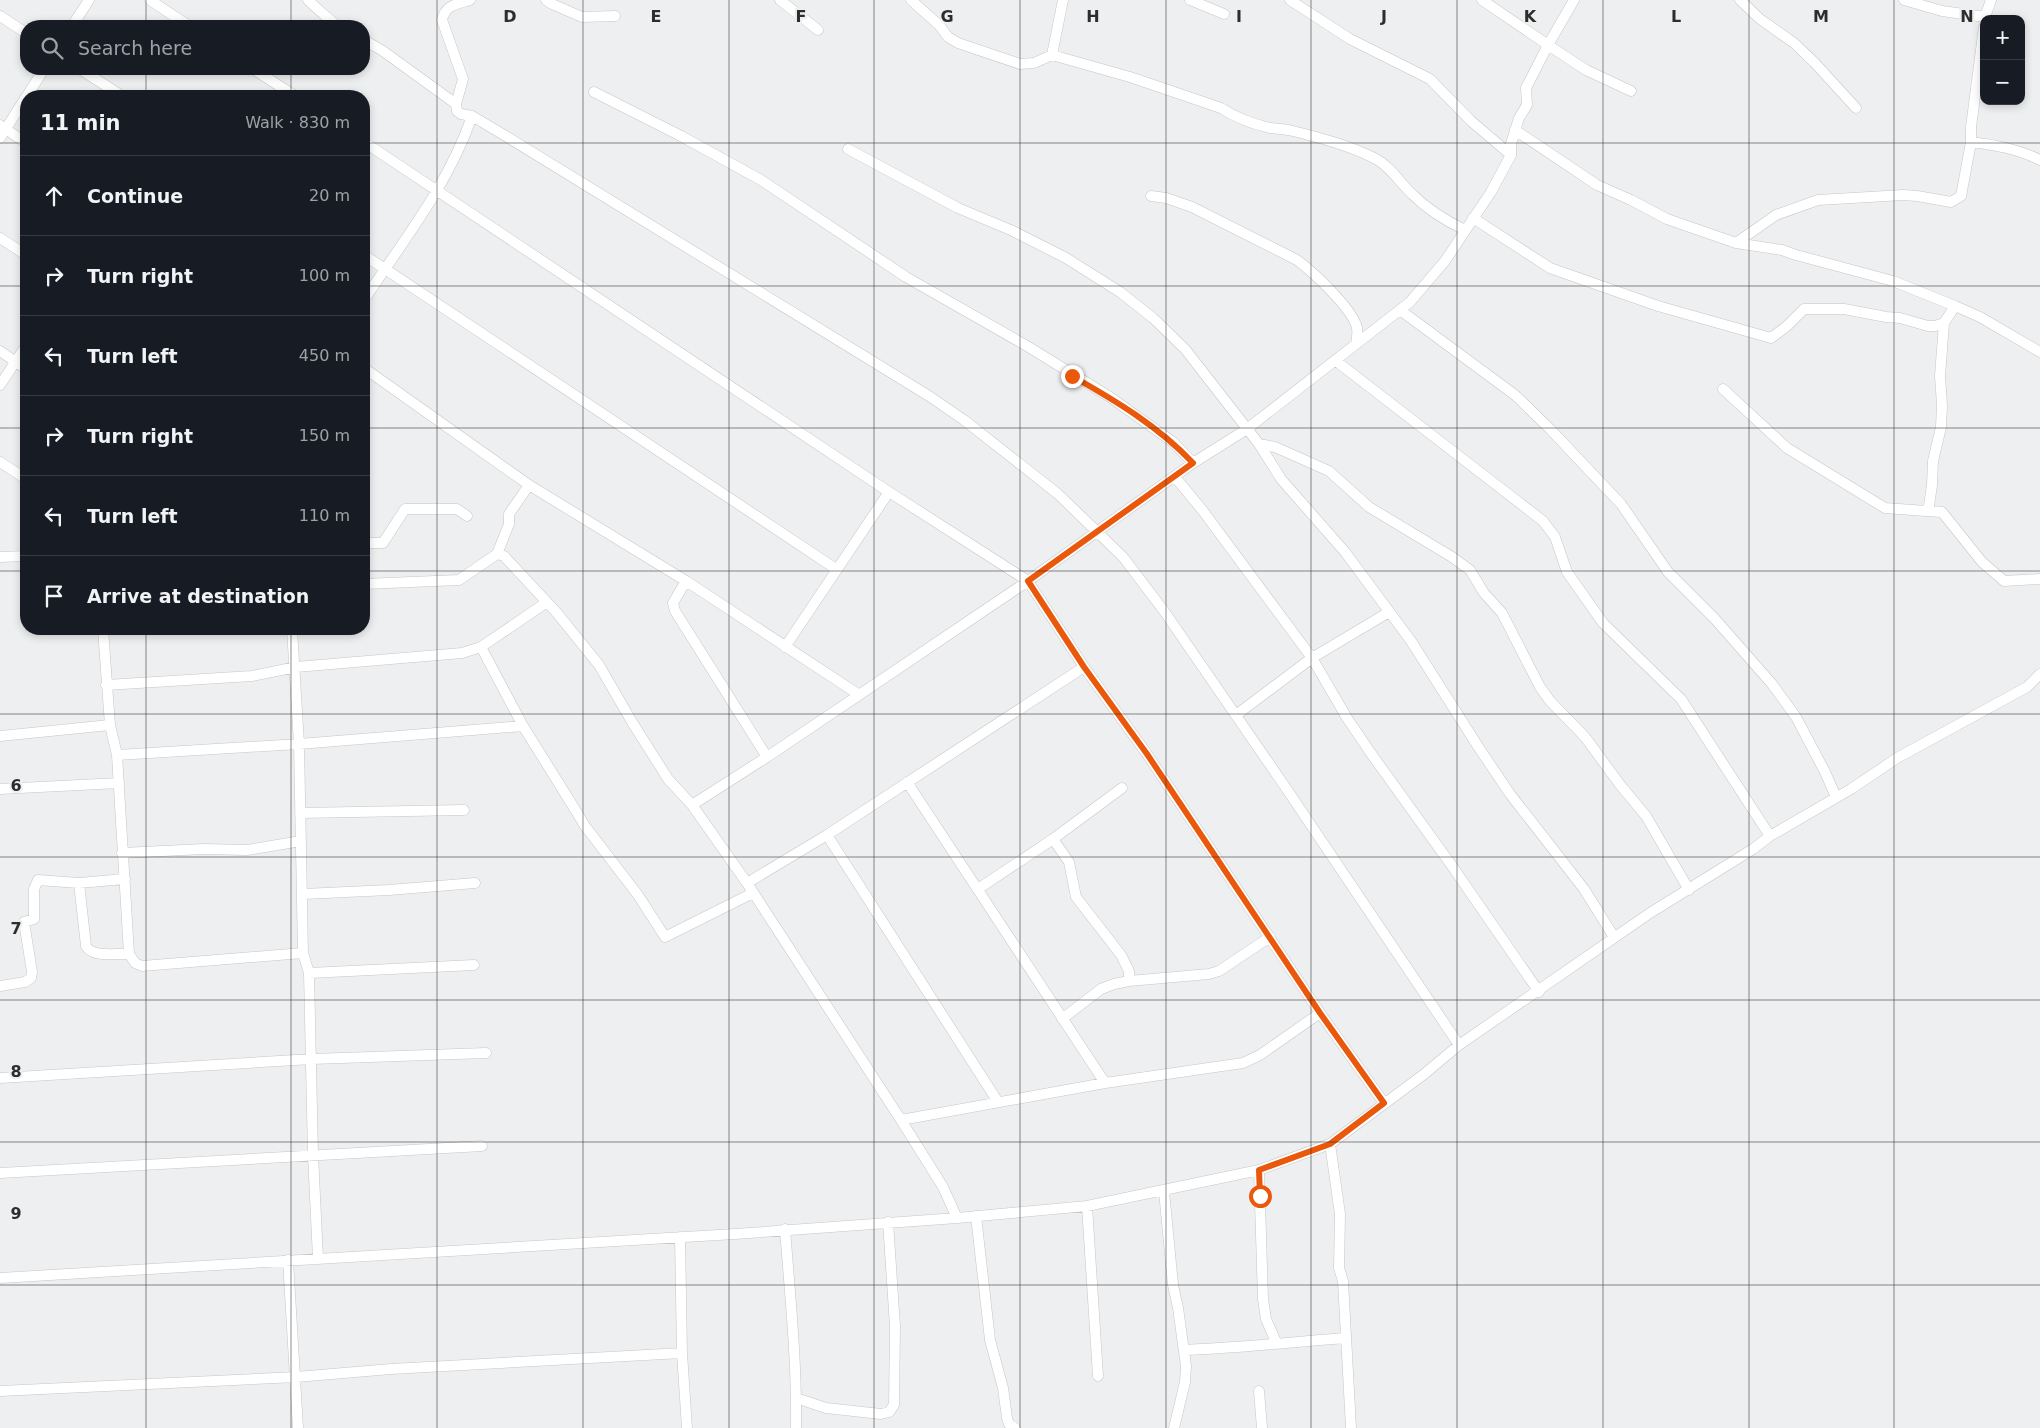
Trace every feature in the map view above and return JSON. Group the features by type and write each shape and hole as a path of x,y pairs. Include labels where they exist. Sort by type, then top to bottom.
{"street":[{"path":"76,20 89,0"},
{"path":"150,0 180,20"},
{"path":"308,0 320,9 323,15 329,20"},
{"path":"470,0 448,8 442,20 463,79 456,104 457,111 461,114 472,116 739,278 936,401 964,420 1058,494 1123,557 1236,715 1459,1045"},
{"path":"546,0 582,17 615,16"},
{"path":"780,0 818,30"},
{"path":"911,0 939,25 948,37 958,43 1020,64 1028,65 1052,55 1221,108 1233,116 1252,122 1272,128 1290,130 1352,149 1378,160 1413,195 1446,222 1465,230"},
{"path":"1052,55 1063,0"},
{"path":"1190,0 1224,14"},
{"path":"1290,0 1350,39 1430,79 1471,120 1511,154"},
{"path":"1482,0 1586,70 1631,91"},
{"path":"692,805 767,757 1028,581 1193,463 1247,429 1400,310 1427,283 1445,261 1491,192 1511,154 1511,144 1515,130 1519,118 1527,105 1526,88 1574,0"},
{"path":"1740,0 1760,19 1794,44 1814,62 1856,108"},
{"path":"1904,0 1942,12 1980,20"},
{"path":"1987,15 1991,0"},
{"path":"0,16 20,29"},
{"path":"370,43 384,51 456,104"},
{"path":"1736,243 1776,216 1818,200 1903,195 1951,202 1956,200 1961,196 1971,142 1971,127 1980,59"},
{"path":"31,90 40,75"},
{"path":"89,75 113,90"},
{"path":"262,75 286,90"},
{"path":"594,92 681,136 761,180 906,277 1027,346 1110,397 1173,442 1193,463"},
{"path":"0,138 3,127 20,106"},
{"path":"370,290 438,190 457,155 472,116"},
{"path":"3,127 20,139"},
{"path":"1515,130 1598,185 1667,219 1736,243 1782,250 1893,281 1980,317 2040,352"},
{"path":"1971,142 2007,148 2026,153 2040,160"},
{"path":"370,146 889,492 1028,581 1084,667 1147,754 1320,1013 1384,1103"},
{"path":"848,149 958,208 1013,231 1066,258 1120,292 1152,318 1185,349 1259,444 1281,479 1345,552 1411,642 1478,748 1510,794 1584,890 1614,937"},
{"path":"1151,196 1186,204 1297,260 1311,270 1329,289 1354,321 1357,328 1356,344"},
{"path":"1473,218 1550,268 1658,306 1771,338 1787,326 1804,309 1844,309 1900,318 1928,326 1944,323"},
{"path":"0,238 20,251"},
{"path":"370,259 836,569"},
{"path":"1926,511 1932,485 1933,461 1942,427 1940,376 1944,323 1955,306"},
{"path":"1400,310 1515,395 1550,428 1621,504 1668,572 1715,619 1772,684 1796,717 1836,797"},
{"path":"0,351 20,365"},
{"path":"0,385 20,356"},
{"path":"1336,361 1543,521 1555,537 1567,572 1603,623 1681,699 1770,836"},
{"path":"370,372 528,485 686,580 858,694"},
{"path":"1723,388 1787,448 1885,508 1942,512 1982,562 2004,580 2040,578"},
{"path":"1259,444 1284,450 1332,472 1369,507 1452,557 1470,570 1484,593 1502,613 1540,687 1550,701 1585,737 1646,816 1689,890"},
{"path":"0,462 20,475"},
{"path":"1175,477 1203,510 1312,658 1365,745 1452,866 1538,992"},
{"path":"370,584 459,580 497,554 509,524 508,514 528,485"},
{"path":"785,647 889,492"},
{"path":"370,543 383,543 405,509 457,509 467,516"},
{"path":"497,554 504,556 547,602 599,665 668,779 692,805 747,883 901,1120 943,1187 957,1218"},
{"path":"0,557 20,556"},
{"path":"686,580 673,603 676,611 767,757"},
{"path":"106,684 252,676 296,667 462,653 481,647 547,602"},
{"path":"1236,715 1312,658 1389,612"},
{"path":"103,635 110,725 117,755 129,954 135,962 142,966 304,953"},
{"path":"293,635 299,744 304,953 309,973 313,1155 318,1258"},
{"path":"481,647 523,726 585,826 638,895 665,937 753,893"},
{"path":"747,883 827,835 1084,667"},
{"path":"0,1278 680,1237 957,1218 1087,1206 1259,1170 1330,1144 1423,1075 1459,1045 1538,992 1614,937 1770,836 1851,789 1896,758 2027,687 2040,674"},
{"path":"0,736 110,725"},
{"path":"117,755 299,744 523,726"},
{"path":"908,782 1105,1083"},
{"path":"0,789 118,783"},
{"path":"978,889 1053,839 1122,788"},
{"path":"300,813 464,810"},
{"path":"827,835 998,1102"},
{"path":"1053,839 1069,862 1076,897 1121,954 1129,971 1129,981"},
{"path":"122,853 301,841"},
{"path":"0,986 25,982 31,978 32,972 24,922 34,919 34,890 38,880 79,883 125,879"},
{"path":"79,883 88,950 94,953 129,954"},
{"path":"303,894 475,883"},
{"path":"1062,1019 1101,988 1129,981 1209,974 1219,971 1270,937"},
{"path":"309,973 474,965"},
{"path":"901,1120 1105,1083 1243,1063 1260,1055 1320,1013"},
{"path":"0,1078 312,1059 486,1053"},
{"path":"1330,1144 1340,1214 1339,1268 1342,1281 1351,1428"},
{"path":"0,1173 482,1146"},
{"path":"1259,1170 1263,1299 1266,1319 1276,1342"},
{"path":"1164,1191 1173,1285 1186,1366 1185,1382 1174,1428"},
{"path":"1087,1206 1098,1376"},
{"path":"976,1216 990,1340 1003,1388 1007,1418 1009,1424 1015,1428"},
{"path":"796,1398 826,1408 881,1414 889,1412 894,1405 895,1326 888,1222"},
{"path":"784,1229 796,1398 796,1428"},
{"path":"680,1237 682,1354 687,1428"},
{"path":"288,1260 298,1428"},
{"path":"1184,1350 1239,1348 1276,1342 1346,1338"},
{"path":"0,1391 296,1377 391,1369 682,1354"},
{"path":"1259,1391 1262,1428"}],"route":[{"path":"1072,376 1110,397 1146,421 1173,442 1193,463 1132,509 1028,581 1084,667 1147,754 1320,1013 1384,1103 1330,1144 1259,1170 1260,1196"}]}
